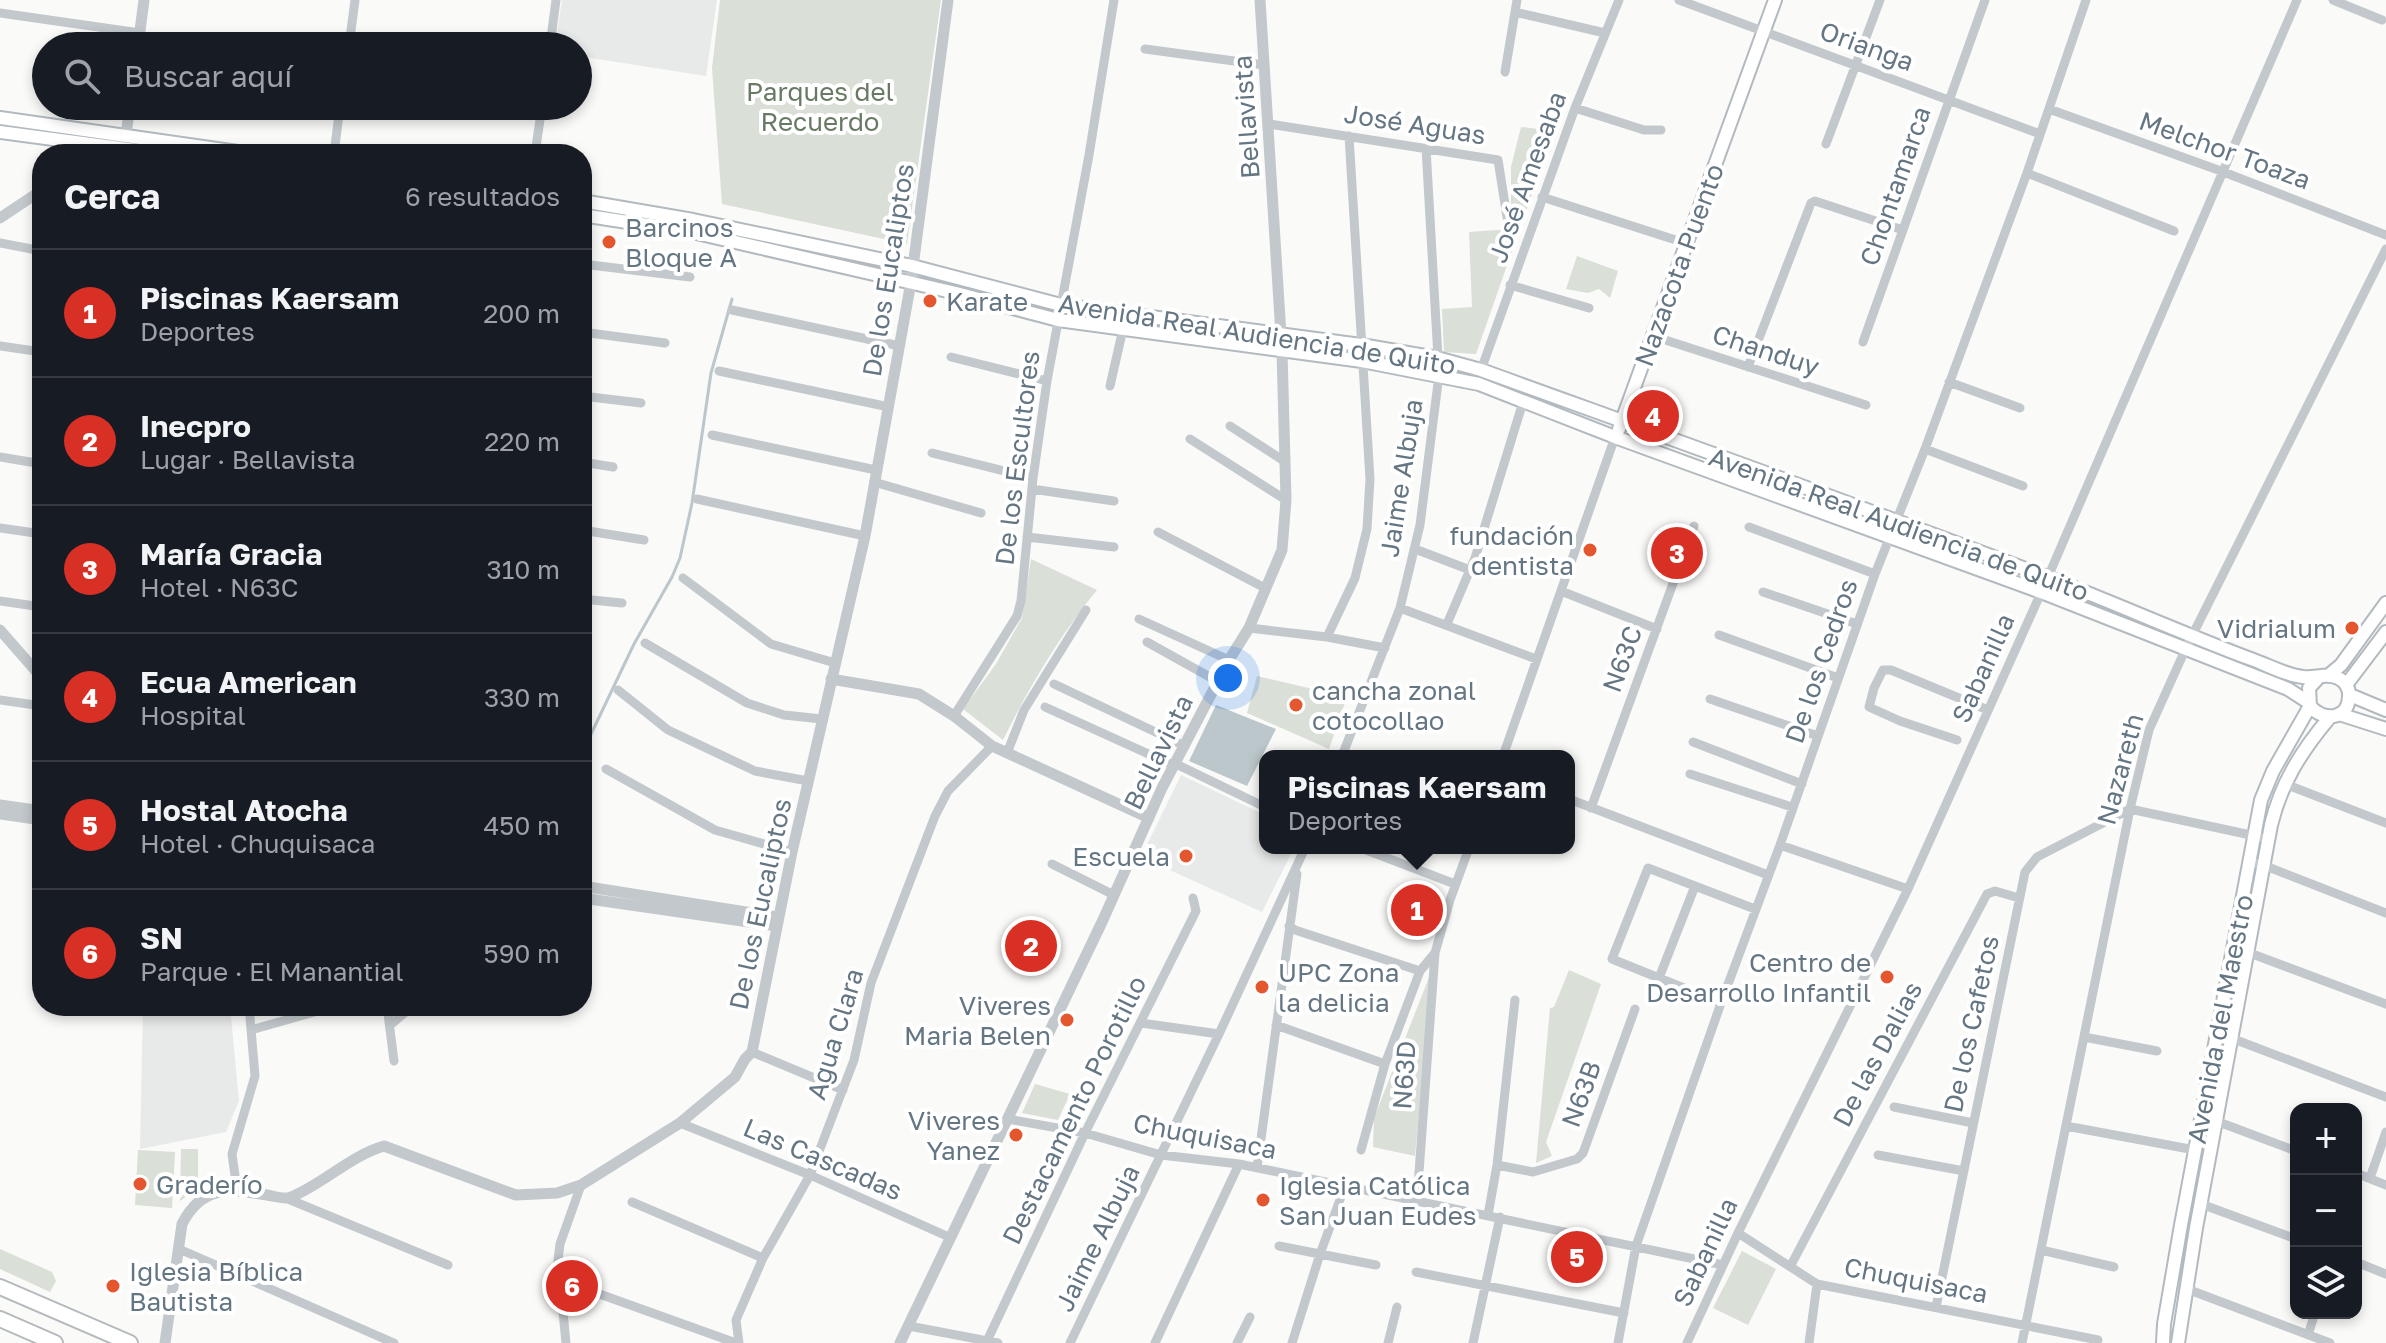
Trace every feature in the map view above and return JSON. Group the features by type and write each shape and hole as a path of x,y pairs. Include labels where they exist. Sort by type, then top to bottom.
{"main road":[{"name":"Nazacota Puento","path":"1615,437 1775,0"},
{"path":"0,118 189,144"},
{"path":"0,132 101,144"},
{"name":"Avenida Real Audiencia de Quito","path":"592,203 693,220 912,266 1061,305 1361,345 1437,358 1481,370 2048,577 2288,689 2309,704"},
{"name":"Avenida Real Audiencia de Quito","path":"592,217 692,232 911,282 1058,320 1362,361 1479,384 1615,437 2041,592 2297,676 2324,676"},
{"path":"2386,603 2341,665 2309,688 2309,704 2321,716 2335,716 2386,729"},
{"path":"2348,690 2386,632"},
{"path":"2324,676 2342,680 2348,690 2349,703 2335,716"},
{"path":"2348,690 2386,710"},
{"name":"Avenida del Maestro","path":"2163,1343 2181,1225 2261,800 2309,704"},
{"name":"Avenida del Maestro","path":"2178,1343 2196,1228 2276,801 2297,759 2335,716"},
{"path":"2229,974 2242,977"},
{"path":"2206,1094 2220,1097"},
{"path":"2181,1225 2196,1228"},
{"path":"0,1287 130,1343"},
{"path":"0,1319 55,1343"}],"street":[{"path":"140,32 144,0"},
{"path":"351,32 355,0"},
{"path":"552,32 556,0"},
{"name":"De los Eucaliptos","path":"288,1199 384,1146 516,1195 557,1193 581,1185 680,1123 735,1077 752,1052 792,852 865,536 911,282 948,0"},
{"name":"De los Escultores","path":"954,716 1017,616 1021,601 1032,483 1047,381 1114,0"},
{"name":"Bellavista","path":"900,1343 1149,818 1217,681 1249,628 1282,550 1286,500 1282,351 1260,0"},
{"path":"1505,72 1517,0"},
{"name":"José Amesaba","path":"1481,370 1575,108 1619,0"},
{"name":"Orianga","path":"1679,0 2040,134"},
{"path":"1826,144 1880,0"},
{"name":"Chontamarca","path":"1863,342 1985,0"},
{"name":"De los Cedros","path":"1618,1343 1636,1246 1875,574 1925,449 2027,173 2086,0"},
{"name":"Sabanilla","path":"1687,1343 1908,889 2048,577 2297,0"},
{"path":"2333,0 2382,20"},
{"path":"1515,12 1605,33"},
{"path":"0,13 133,32"},
{"path":"1145,49 1264,65"},
{"path":"1575,108 1644,130 1661,130"},
{"name":"Melchor Toaza","path":"2049,109 2386,235"},
{"path":"111,144 126,134 128,120"},
{"path":"335,144 338,120"},
{"path":"536,144 540,120"},
{"name":"José Aguas","path":"1269,124 1498,160 1507,217"},
{"path":"1327,637 1355,578 1367,529 1370,479 1349,136"},
{"name":"Jaime Albuja","path":"1344,750 1400,608 1420,525 1439,375 1426,148"},
{"path":"2027,173 2174,231"},
{"path":"0,218 32,197"},
{"path":"1542,197 1685,243"},
{"path":"1748,367 1813,202 1903,230"},
{"path":"0,243 32,249"},
{"name":"Nazareth","path":"2022,1343 2130,809 2149,730 2189,642 2386,249"},
{"path":"592,265 690,277"},
{"path":"1510,285 1589,308"},
{"path":"732,310 900,346"},
{"path":"1110,386 1123,329"},
{"path":"592,333 665,343"},
{"name":"Chanduy","path":"1653,336 1866,405"},
{"path":"0,346 32,351"},
{"path":"951,357 1047,381"},
{"path":"719,371 889,407"},
{"path":"1949,382 2020,408"},
{"path":"592,397 641,403"},
{"path":"1447,624 1470,570 1523,402"},
{"path":"1230,426 1284,461"},
{"path":"712,435 875,476 981,513"},
{"name":"Nazacota Puento","path":"1505,750 1615,437"},
{"path":"1190,439 1286,500"},
{"path":"1925,449 2023,486"},
{"path":"932,453 1032,483 1114,501"},
{"path":"0,457 32,462"},
{"path":"592,464 613,467"},
{"path":"697,499 865,536"},
{"name":"N63C","path":"1591,808 1694,526"},
{"path":"1749,527 1875,574"},
{"path":"0,528 32,533"},
{"path":"592,532 644,540"},
{"path":"1158,532 1265,588"},
{"path":"1027,537 1114,547"},
{"path":"1415,549 1470,570"},
{"path":"683,578 771,644 835,663"},
{"path":"1561,591 1657,629"},
{"path":"1763,592 1857,624"},
{"path":"592,600 622,603"},
{"path":"0,601 32,606"},
{"path":"1400,608 1536,659"},
{"path":"1007,753 1024,710 1086,610"},
{"path":"1139,619 1229,660"},
{"path":"1249,628 1327,637 1385,648"},
{"path":"0,630 32,667"},
{"path":"1719,635 1838,678"},
{"path":"1147,642 1217,681"},
{"path":"645,643 747,703 784,715 822,719"},
{"path":"1957,740 1869,707 1883,670 1891,670 1988,710"},
{"path":"831,679 919,694 992,746 1149,818"},
{"path":"1054,684 1185,746"},
{"path":"618,690 668,730 740,765 755,771 808,781"},
{"path":"1710,699 1818,736"},
{"path":"0,700 32,705"},
{"path":"1045,707 1259,804"},
{"path":"1693,742 1802,784"},
{"name":"Agua Clara","path":"738,1343 736,1320 763,1258 810,1175 854,1060 871,983 942,800 992,746"},
{"path":"606,769 715,830 792,852"},
{"path":"1690,774 1792,807"},
{"path":"2285,784 2386,823"},
{"path":"1575,801 1768,875"},
{"path":"0,805 32,810"},
{"path":"2130,809 2268,839"},
{"name":"De los Cafetos","path":"1936,1307 2025,872 2037,857 2130,809"},
{"path":"0,814 32,819"},
{"path":"1780,845 1908,889"},
{"name":"Jaime Albuja","path":"1070,1343 1302,854"},
{"path":"1377,854 1455,884"},
{"path":"1361,1150 1385,1064 1420,971 1435,953 1467,854"},
{"path":"2249,862 2386,913"},
{"path":"1052,864 1114,895"},
{"path":"1257,1168 1298,864"},
{"path":"1721,1003 1612,959 1648,868 1755,909"},
{"path":"1659,978 1695,886"},
{"path":"592,888 777,922"},
{"name":"De las Dalias","path":"1791,1265 1987,894 1995,891 2019,898"},
{"name":"Destacamento Porotillo","path":"992,1342 1085,1133 1196,911 1193,898"},
{"path":"592,899 777,922"},
{"path":"1289,926 1420,971"},
{"path":"2247,952 2386,1004"},
{"name":"N63D","path":"1417,1200 1435,953"},
{"path":"1488,1215 1497,1165 1515,1000"},
{"name":"N63B","path":"1497,1165 1533,1172 1577,1159 1583,1153 1635,1009"},
{"path":"237,1190 232,1154 255,1076 250,1016"},
{"path":"251,1030 300,1016"},
{"path":"389,1016 394,1061"},
{"path":"390,1025 401,1016"},
{"path":"1141,1023 1219,1034"},
{"path":"1276,1025 1385,1064"},
{"path":"2084,1037 2157,1051"},
{"path":"2231,1038 2386,1097"},
{"path":"752,1052 843,1090"},
{"path":"1894,1107 1973,1123"},
{"name":"Chuquisaca","path":"1008,1119 1085,1133 1161,1155 1239,1164 1723,1265"},
{"path":"2216,1121 2290,1149"},
{"name":"Las Cascadas","path":"680,1123 810,1175 949,1237"},
{"path":"2066,1126 2195,1150"},
{"path":"2370,1178 2386,1132"},
{"path":"1878,1155 1964,1171"},
{"path":"1155,1343 1239,1164"},
{"path":"2362,1175 2386,1185"},
{"path":"566,1343 558,1260 560,1244 581,1185"},
{"path":"1292,1343 1345,1186"},
{"path":"165,1343 182,1224 200,1199 216,1192 237,1190 288,1199 448,1265"},
{"path":"632,1202 763,1258"},
{"path":"2201,1204 2290,1237"},
{"path":"1473,1343 1500,1217"},
{"name":"Chuquisaca","path":"1738,1233 1817,1284 2098,1340"},
{"path":"1279,1246 1376,1265"},
{"path":"179,1249 394,1343"},
{"path":"2041,1250 2114,1267"},
{"path":"2362,1264 2386,1274"},
{"path":"1416,1272 1624,1313"},
{"path":"1809,1343 1817,1284"},
{"path":"580,1287 738,1343"},
{"path":"2187,1289 2330,1343"},
{"path":"1388,1343 1397,1307"},
{"path":"1237,1343 1250,1317"},
{"path":"2308,1335 2313,1319"},
{"path":"909,1326 992,1342"}],"shaded area":[{"path":"562,0 717,0 706,76 592,58 592,32 557,32"},
{"path":"1216,705 1276,729 1265,750 1259,750 1259,762 1247,786 1189,761"},
{"path":"1181,775 1259,812 1259,854 1291,854 1262,912 1141,857"},
{"path":"1409,890 1436,899 1424,930 1397,921"},
{"path":"143,1016 231,1016 239,1101 226,1132 140,1149"}],"green space":[{"name":"Parques del Recuerdo","path":"720,0 941,0 907,244 722,204 712,68"},
{"path":"1521,127 1554,131 1476,354 1444,352 1442,309 1472,307 1469,232 1511,229 1511,167"},
{"path":"1577,256 1618,271 1610,298 1599,289 1588,293 1566,289"},
{"path":"1031,559 1097,590 1046,662 1003,740 963,709 996,664 1022,618"},
{"name":"cancha zonal cotocollao","path":"1257,676 1347,697 1329,749 1247,713"},
{"path":"1433,967 1415,1156 1373,1147 1374,1118"},
{"path":"1569,970 1601,984 1546,1142 1552,1156 1536,1163 1550,1008 1554,1007"},
{"path":"1035,1084 1070,1094 1058,1120 1022,1113"},
{"path":"181,1149 198,1149 198,1188 180,1201"},
{"path":"138,1150 175,1152 172,1208 135,1205"},
{"path":"0,1249 52,1272 56,1281 50,1292 0,1269"},
{"path":"1742,1251 1776,1269 1748,1325 1713,1308"}],"waterway":[{"path":"592,732 680,558 692,503 711,373 732,299"}],"place":[{"name":"Barcinos Bloque A","path":"609,242"},
{"name":"Karate","path":"930,301"},
{"name":"Ecua American","path":"1653,416"},
{"name":"fundación dentista","path":"1590,550"},
{"name":"María Gracia","path":"1677,553"},
{"name":"Vidrialum","path":"2352,628"},
{"name":"cancha zonal cotocollao","path":"1296,705"},
{"name":"Escuela","path":"1186,856"},
{"name":"Piscinas Kaersam","path":"1417,910"},
{"name":"Inecpro","path":"1031,946"},
{"name":"Centro de Desarrollo Infantil","path":"1887,977"},
{"name":"UPC Zona la delicia","path":"1262,987"},
{"name":"Viveres Maria Belen","path":"1067,1020"},
{"name":"Viveres Yanez","path":"1016,1135"},
{"name":"Graderío","path":"140,1184"},
{"name":"Iglesia Católica San Juan Eudes","path":"1263,1200"},
{"name":"Hostal Atocha","path":"1577,1257"},
{"name":"Iglesia Bíblica Bautista","path":"113,1286"},
{"name":"SN","path":"572,1286"}]}
